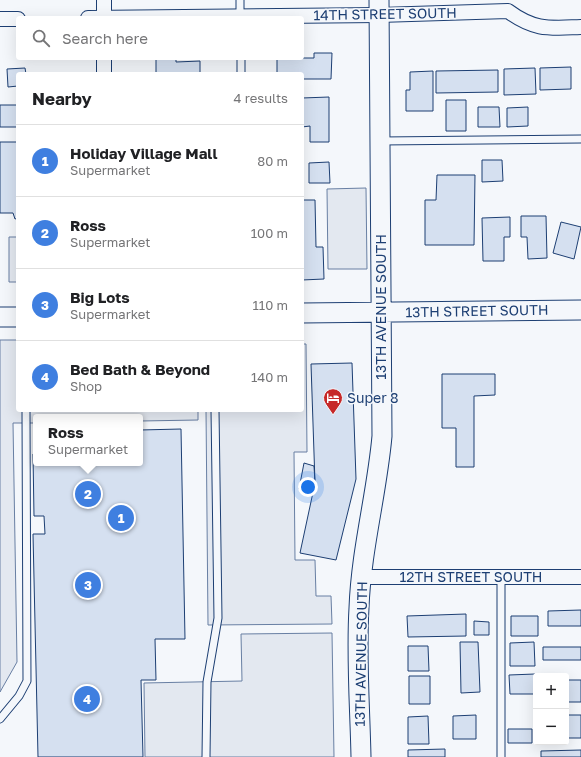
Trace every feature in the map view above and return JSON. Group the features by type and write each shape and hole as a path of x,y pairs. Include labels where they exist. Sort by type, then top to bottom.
{"street":[{"path":"104,0 104,16"},
{"name":"14TH STREET SOUTH","path":"254,16 379,7 508,5 525,22 543,28 581,27"},
{"name":"13TH AVENUE SOUTH","path":"361,757 359,608 362,576 378,474 382,436 379,7"},
{"path":"0,19 16,19"},
{"path":"104,60 104,72"},
{"name":"13TH STREET SOUTH","path":"304,313 581,310"},
{"path":"0,317 16,317"},
{"name":"12TH STREET SOUTH","path":"362,576 581,577"}],"lane":[{"path":"240,0 240,16"},
{"path":"241,60 241,72"},
{"path":"380,141 581,139"},
{"path":"0,719 19,696 27,681 26,412"},
{"path":"206,757 207,682 218,618 216,412"},
{"path":"501,577 501,757"}],"shaded area":[{"path":"366,188 367,269 328,269 327,189"},
{"path":"9,237 16,237 16,282 9,282"},
{"path":"0,340 16,340 16,412 198,412 198,420 143,421 143,414 33,414 33,423 13,423 17,662 0,692"},
{"path":"304,344 306,344 307,452 294,452 295,560 315,560 316,596 331,596 332,624 208,625 206,412 304,412"},
{"path":"332,633 334,757 145,757 144,683 242,681 241,634"}],"building":[{"path":"314,53 332,53 331,79 304,79 304,72 277,72 277,60 304,60 304,58 314,58"},
{"path":"156,60 176,60 176,62 200,61 200,72 156,72"},
{"path":"571,67 571,89 540,90 540,68"},
{"path":"25,68 26,72 16,72 16,86 8,87 7,69"},
{"path":"535,68 536,94 504,95 504,69"},
{"path":"498,70 498,92 436,93 436,71"},
{"path":"433,71 433,111 406,111 406,90 410,90 410,72"},
{"path":"329,97 329,142 310,142 310,126 304,127 304,98"},
{"path":"446,100 466,100 466,131 446,131"},
{"path":"0,105 16,105 16,127 0,127"},
{"path":"478,107 499,107 500,127 478,127"},
{"path":"528,107 528,126 507,127 507,108"},
{"path":"0,142 16,142 16,219 13,213 0,213"},
{"path":"482,160 502,160 503,181 482,182"},
{"path":"329,162 330,183 309,183 309,163"},
{"path":"437,175 475,175 474,245 425,245 425,200 436,200"},
{"path":"304,200 315,200 316,247 323,247 324,279 304,280"},
{"path":"521,216 546,216 547,258 528,259 527,237 521,237"},
{"path":"510,217 510,237 504,237 504,261 483,261 482,218"},
{"path":"561,222 581,227 574,259 553,253"},
{"name":"Super 8","path":"352,363 356,479 336,560 300,553 315,483 311,364"},
{"path":"442,374 495,374 495,395 474,396 474,467 456,467 456,428 442,428"},
{"path":"181,429 185,639 155,639 156,680 141,680 143,757 38,757 33,534 45,534 44,516 34,516 33,466 143,466 143,430"},
{"path":"304,463 314,466 315,483 313,493 299,489"},
{"path":"581,610 581,626 548,626 548,611"},
{"path":"466,614 466,636 408,637 407,616"},
{"path":"511,616 538,616 538,636 511,636"},
{"path":"474,621 489,622 489,635 474,635"},
{"path":"460,642 478,642 480,692 461,693"},
{"path":"534,642 535,666 510,666 510,643"},
{"path":"408,646 428,646 429,671 408,671"},
{"path":"543,647 581,647 581,660 543,660"},
{"path":"533,674 533,694 510,694 509,675"},
{"path":"409,676 430,676 430,704 409,704"},
{"path":"569,680 581,680 581,702 569,702"},
{"path":"476,715 476,739 453,739 453,716"},
{"path":"569,715 581,715 581,738 569,738"},
{"path":"428,716 429,744 408,744 408,717"},
{"path":"508,729 532,729 532,743 508,743"},
{"path":"445,749 445,757 408,757 408,750"},
{"path":"581,750 581,757 541,757 541,751"}],"place":[{"name":"Super 8","path":"333,415"},
{"name":"Ross","path":"88,494"},
{"name":"Holiday Village Mall","path":"121,518"},
{"name":"Big Lots","path":"88,585"},
{"name":"Bed Bath & Beyond","path":"87,699"}]}
